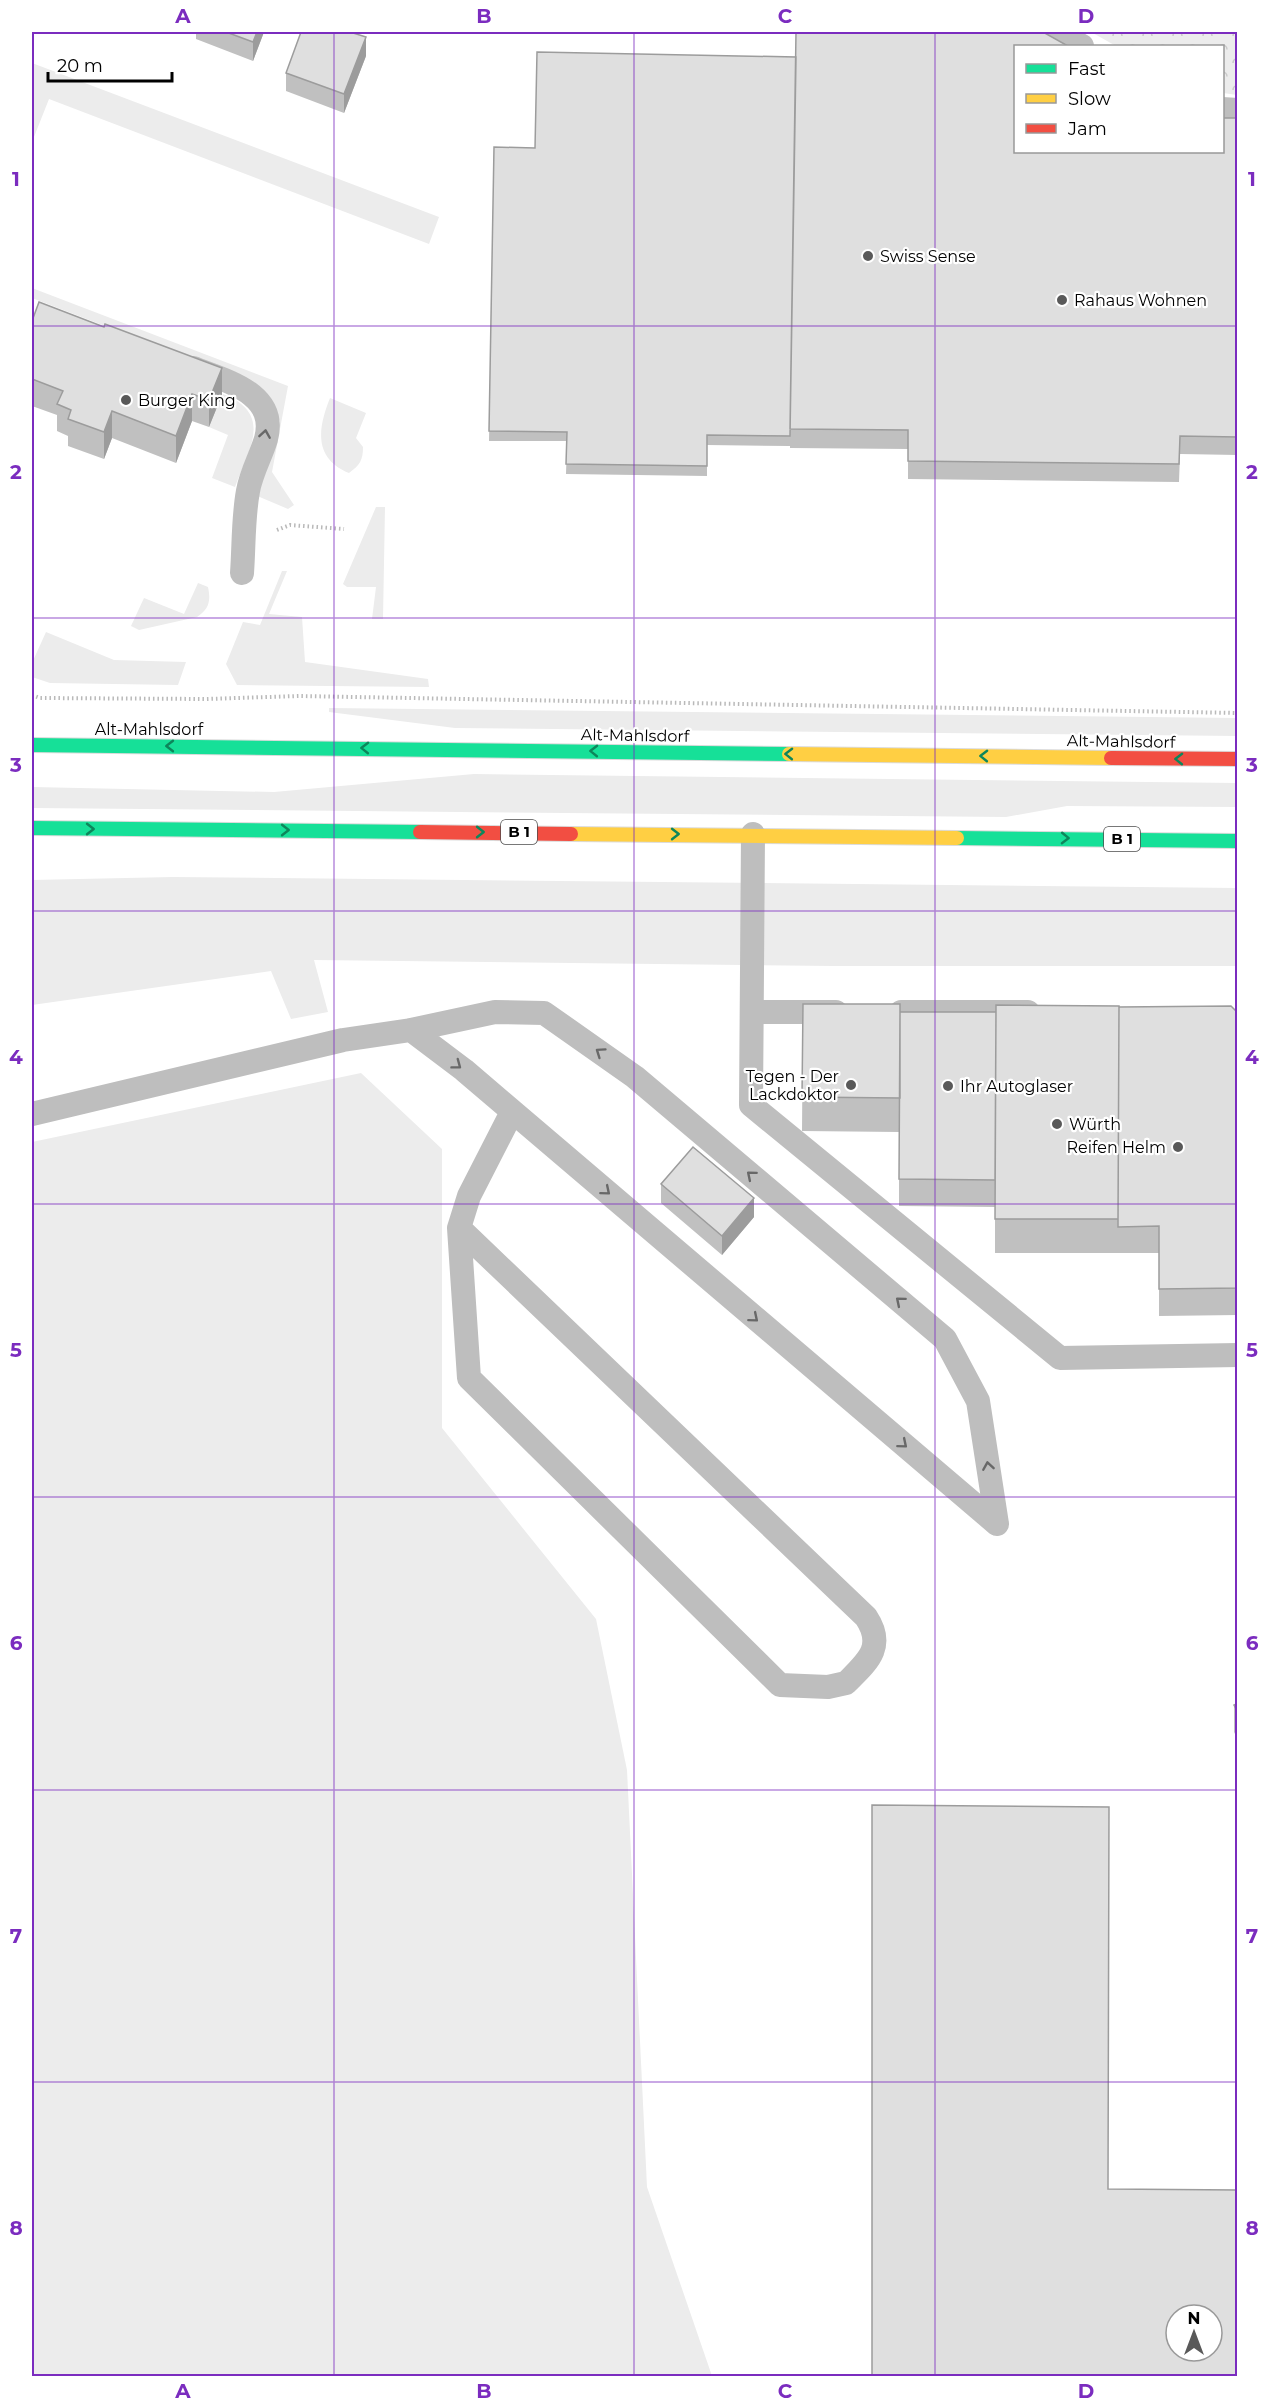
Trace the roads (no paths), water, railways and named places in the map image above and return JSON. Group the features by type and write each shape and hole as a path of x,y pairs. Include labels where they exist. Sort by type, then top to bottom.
{"main road":[{"name":"Alt-Mahlsdorf","path":"32,745 1238,759"},
{"name":"B 1","path":"32,828 1238,841"}],"lane":[{"path":"1057,32 1080,45"},
{"path":"175,362 241,386 260,400 267,419 266,437 248,490 242,573"},
{"path":"753,834 751,1106 1060,1358 1238,1355"},
{"path":"32,1114 343,1040 411,1030 495,1012 544,1013 635,1077 945,1339 978,1401 997,1524 464,1070 411,1030"},
{"path":"753,1012 1049,1012"},
{"path":"459,1228 866,1617 875,1631 874,1649 846,1683 828,1687 780,1685 469,1378 459,1228 469,1196 512,1112"}],"place":[{"name":"Swiss Sense","path":"868,256"},
{"name":"Rahaus Wohnen","path":"1062,300"},
{"name":"Burger King","path":"126,400"},
{"name":"Tegen - Der Lackdoktor","path":"851,1085"},
{"name":"Ihr Autoglaser","path":"948,1086"},
{"name":"Würth","path":"1057,1124"},
{"name":"Reifen Helm","path":"1178,1147"}]}
